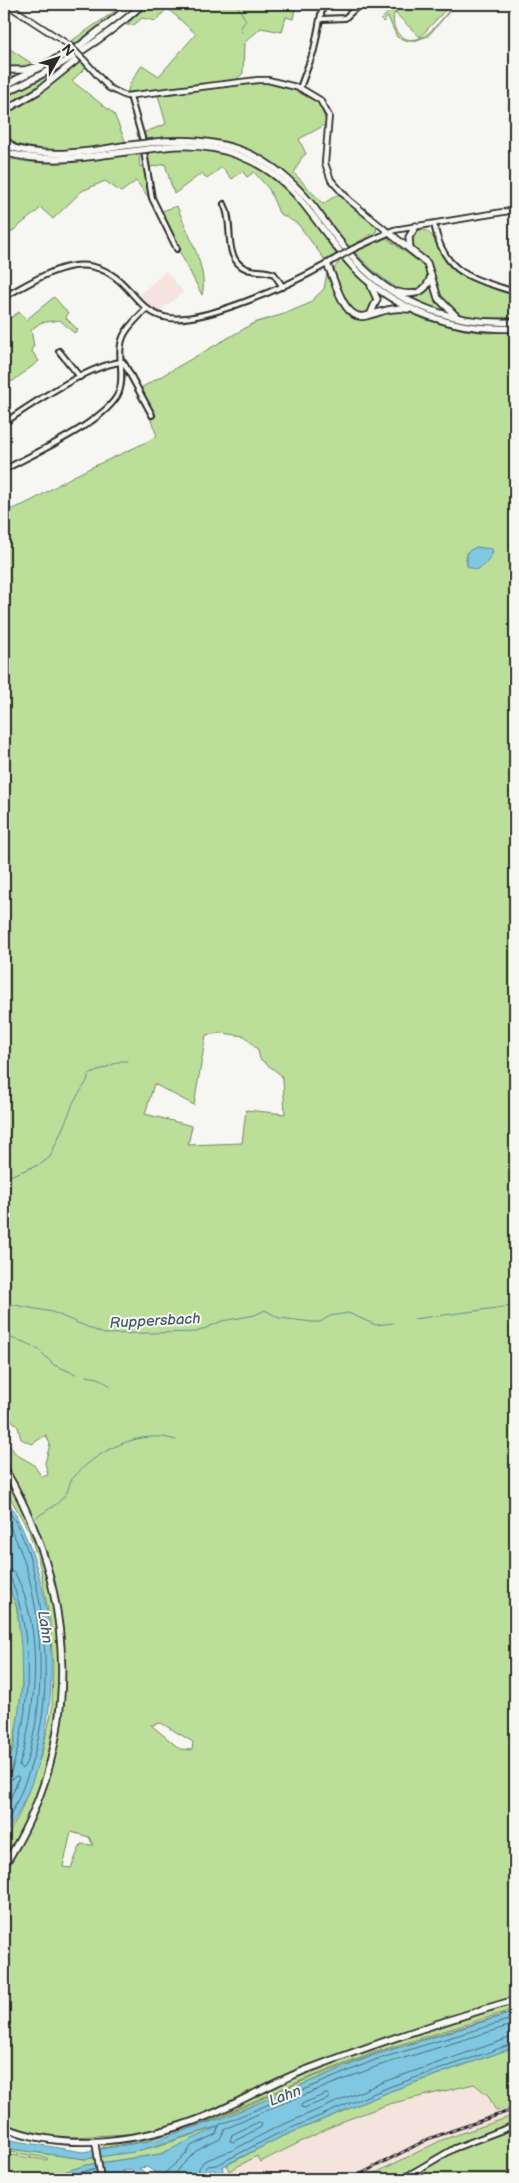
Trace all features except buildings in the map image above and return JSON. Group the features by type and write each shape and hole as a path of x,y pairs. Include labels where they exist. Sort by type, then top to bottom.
{"main road":[{"path":"4,86 58,59 97,34 133,4"},
{"path":"4,111 43,87 143,4"},
{"path":"4,93 48,72 92,46"},
{"path":"4,70 24,70 58,59"},
{"path":"4,139 16,149"},
{"path":"4,152 51,160 201,140 225,144 250,153 272,166 299,190 355,260 390,290 428,310 460,319 485,322 515,322"},
{"path":"164,144 222,149 244,157 269,170 294,192 345,258 367,280 412,309 462,325 515,328"},
{"path":"4,145 42,154 124,149"},
{"path":"410,249 409,237 416,226"},
{"path":"388,232 426,261 440,301 460,319"},
{"path":"327,264 348,310 358,316 389,308 412,309"},
{"path":"390,290 406,294 418,293 428,285 431,274"},
{"path":"367,280 377,299 370,314"},
{"path":"4,1468 31,1518 49,1572 60,1632 62,1683 58,1727 46,1778 23,1834 4,1866"},
{"path":"4,2127 41,2138 96,2143 147,2135 209,2115 292,2076 408,2032 515,2000"}],"street":[{"path":"6,4 69,45 111,90 130,96 258,80 268,80 300,88 320,100 327,111 330,124 325,163 331,180 349,200 388,232"},
{"path":"300,88 314,50 323,4"},
{"path":"321,19 345,18 360,4"},
{"path":"130,96 143,141"},
{"path":"144,152 146,172 153,201 177,249"},
{"path":"224,204 229,220 232,252 235,260 247,269 274,274 284,287"},
{"path":"4,297 56,270 86,265 101,268 114,276 146,309 161,317 173,319 189,318 284,287 388,232 515,210"},
{"path":"434,224 442,251 454,268 465,274 515,292"},
{"path":"4,470 108,409 120,389 121,347 124,334 146,309"},
{"path":"59,351 80,377"},
{"path":"4,423 80,377 104,366 121,362 126,365 152,415"},
{"path":"402,2179 455,2148 515,2125"},
{"path":"96,2143 101,2179"}],"shaded area":[{"path":"166,271 183,292 161,310 160,314 148,308 137,297"},
{"path":"474,2084 488,2095 496,2111 515,2106 515,2115 442,2140 363,2179 199,2179 211,2176 209,2171 214,2169 217,2177 222,2167 227,2165 229,2171 257,2156 261,2162 341,2122 389,2104"}],"green space":[{"path":"125,4 128,4 73,45 70,42"},
{"path":"149,4 296,4 293,19 286,17 282,32 261,28 244,43 243,73 236,80 127,93 130,84 142,65 159,76 196,34 167,8 156,21 142,18 134,25 126,25"},
{"path":"396,4 400,4 394,16 393,23 395,29 403,38 409,40 417,39 427,34 442,19 453,4 456,4 428,36 411,42 397,37 388,17 383,22 381,20"},
{"path":"403,4 451,4 420,37 395,13"},
{"path":"4,45 31,63 31,67 4,68"},
{"path":"79,59 86,67 72,81 114,114 126,143 80,149 46,150 16,144 4,137 4,114"},
{"path":"58,71 47,81 4,109 4,98"},
{"path":"264,82 288,87 319,103 327,124 299,139 306,154 302,157 294,173 323,204 338,194 377,227 376,232 349,247 327,218 286,174 265,158 241,147 214,140 183,138 145,140 143,133 166,124 158,95"},
{"path":"177,148 214,151 248,162 263,170 291,192 336,254 325,260 298,224 279,213 269,189 254,172 247,177 242,171 232,179 222,167 207,179 202,173 174,194 165,164 147,168 145,152"},
{"path":"143,152 139,155 140,167 144,166 151,197 149,198 136,181 121,192 105,181 82,191 53,219 41,208 4,238 4,157 21,161 56,163"},
{"path":"177,206 200,262 203,285 202,295 159,212"},
{"path":"424,230 433,237 445,260 453,270 467,278 515,294 515,317 471,317 452,309 444,302 437,290 432,266 411,243 412,234 416,231"},
{"path":"386,238 419,262 425,269 428,278 422,289 414,292 403,290 392,284 380,276 355,252"},
{"path":"341,259 370,289 375,298 370,311 365,314 354,313 346,303 334,269"},
{"path":"327,273 331,277 343,307 353,317 360,319 387,310 405,311 426,320 464,330 488,333 515,331 515,1278 511,1292 515,1293 515,1494 510,1522 515,1527 515,1998 399,2033 296,2072 192,2120 146,2133 56,2138 33,2134 4,2124 4,1870 32,1821 52,1766 62,1714 64,1658 52,1571 28,1506 4,1461 4,1439 17,1455 33,1464 42,1477 48,1475 45,1463 50,1444 46,1435 32,1444 21,1439 18,1427 11,1419 4,1422 4,511 23,505 76,475 157,436 139,389 254,323 308,304 324,289","holes":["476,547 493,552 491,556 467,565 466,557","221,1033 245,1036 258,1050 260,1059 281,1075 283,1080 285,1114 246,1110 242,1143 188,1145 192,1126 145,1114 154,1084 194,1105 206,1035","161,1723 193,1742 192,1750 180,1749 151,1725","71,1832 89,1837 93,1845 81,1844 71,1868 63,1867"]},
{"path":"431,282 437,300 445,310 444,312 409,299"},
{"path":"54,297 68,313 66,318 78,330 74,333 60,320 40,323 31,330 34,346 31,350 39,361 13,381 4,383 4,333 9,332 5,329 4,322 19,312 26,320"},
{"path":"4,1473 29,1522 44,1561 56,1625 59,1660 54,1730 47,1764 36,1797 22,1829 4,1860 4,1843 20,1813 42,1753 52,1710 53,1666 50,1623 40,1566 29,1531 4,1487"},
{"path":"4,1574 17,1610 22,1652 22,1673 15,1736 4,1777"},
{"path":"515,2001 515,2009 376,2052 303,2080 199,2125 145,2141 101,2148 106,2143 132,2140 181,2126 325,2064"},
{"path":"515,2011 364,2059 199,2126 303,2081 377,2053"},
{"path":"515,2047 515,2106 496,2111 488,2095 474,2084 389,2104 341,2122 260,2162 257,2156 229,2171 227,2165 279,2138 391,2091"},
{"path":"515,2115 515,2179 363,2179 442,2140"},
{"path":"220,2126 218,2129 160,2154 86,2165 64,2172 25,2178 4,2178 4,2154 47,2160 47,2158 4,2151 4,2148 85,2159 155,2147"}],"water":[{"path":"476,547 492,549 493,552 485,565 476,570 467,566 467,552"},
{"name":"Lahn","path":"4,1494 24,1533 39,1575 48,1620 51,1666 49,1712 40,1757 25,1799 4,1837 4,1777 14,1746 22,1687 21,1646 17,1608 4,1574"},
{"name":"Lahn","path":"515,2012 515,2047 391,2091 279,2138 222,2167 224,2174 217,2177 214,2169 209,2171 211,2176 203,2179 159,2179 159,2175 147,2167 139,2168 152,2179 128,2170 121,2171 137,2176 122,2176 129,2179 4,2179 64,2172 86,2165 161,2154 220,2126 134,2152 85,2159 4,2148 4,2139 83,2152 156,2140 222,2118 374,2055"}],"waterway":[{"path":"236,4 246,20 240,29 242,32"},
{"path":"4,1178 41,1164 50,1157 72,1104 86,1082 88,1075 121,1061 127,1061"},
{"name":"Ruppersbach","path":"4,1303 52,1312 104,1334 197,1332 222,1321 255,1315 265,1310 279,1318 312,1322 320,1322 330,1316 348,1313 376,1325 393,1323"},
{"name":"Ruppersbach","path":"414,1319 512,1306"},
{"path":"4,1336 27,1343 39,1350 54,1365 76,1374"},
{"path":"86,1376 98,1378 111,1386"},
{"path":"37,1517 61,1500 73,1478 106,1451 120,1444 148,1437 176,1440"}],"railway":[{"path":"351,2179 428,2139 515,2109"}]}
